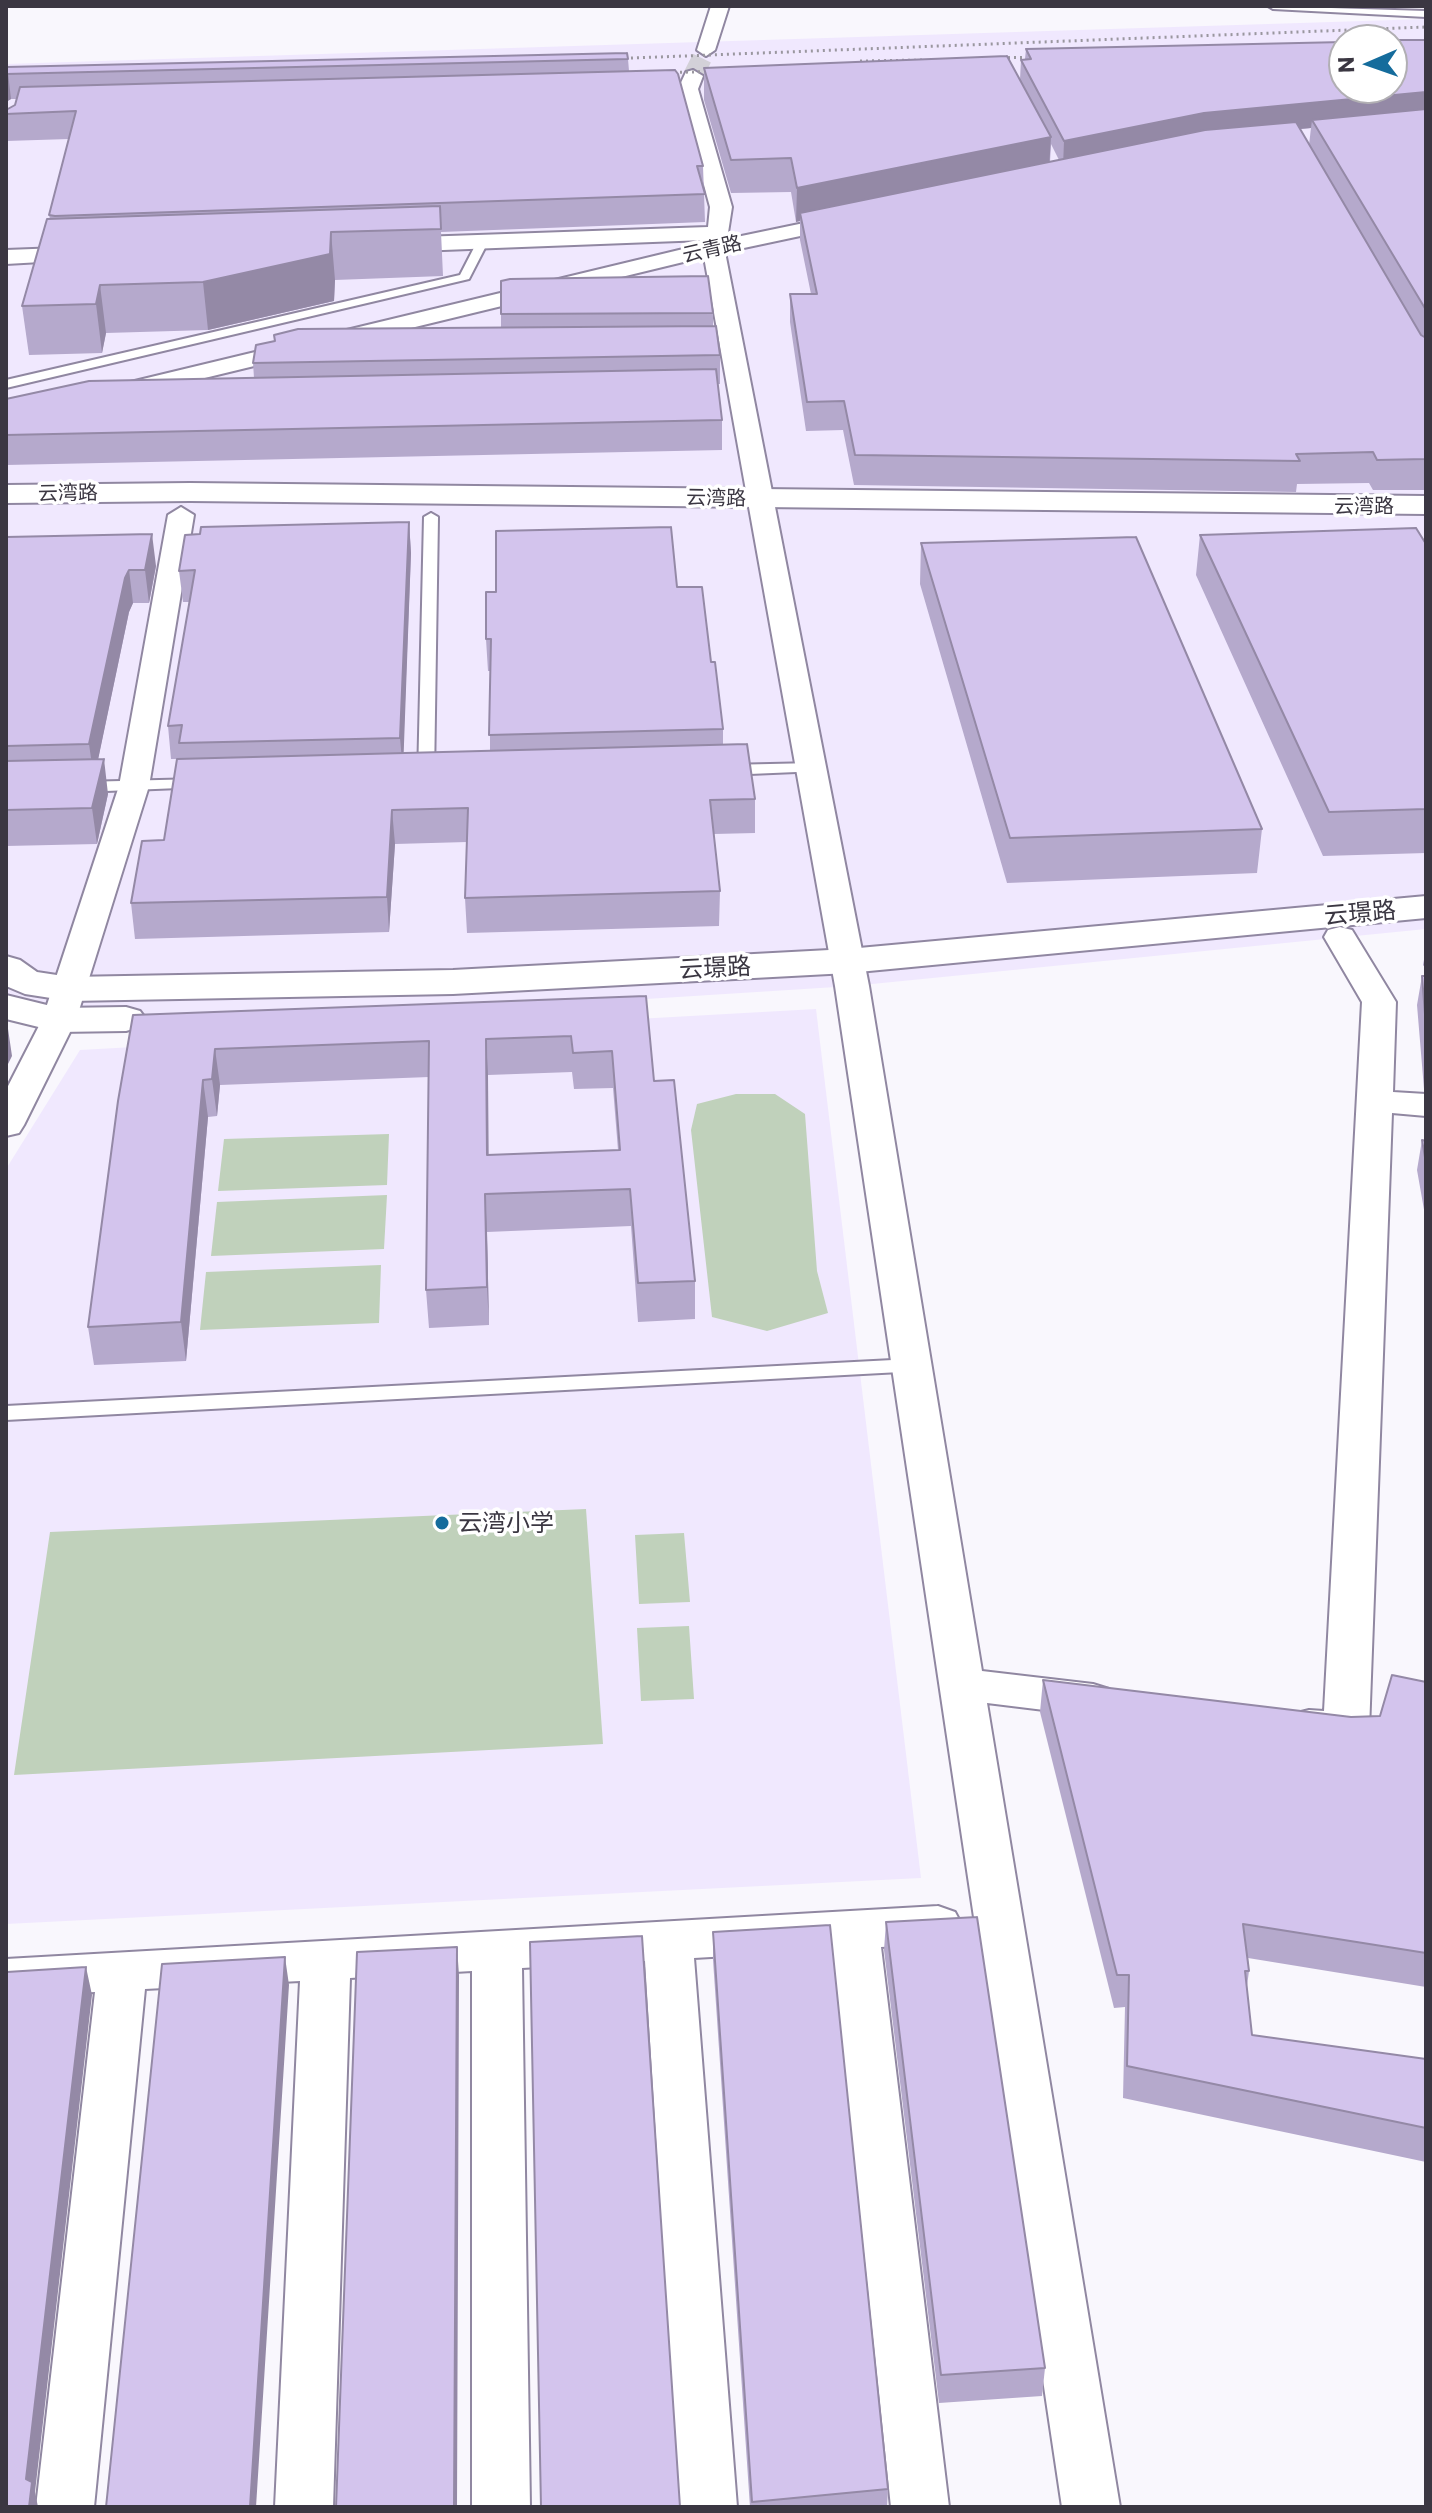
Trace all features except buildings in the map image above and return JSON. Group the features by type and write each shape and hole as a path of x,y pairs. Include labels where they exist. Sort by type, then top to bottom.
{"main road":[{"name":"云湾路","path":"6,494 190,492 1426,528"},
{"name":"云湾路","path":"6,517 431,517 762,508 1426,505"},
{"name":"云璟路","path":"850,974 1426,907"},
{"name":"云璟路","path":"6,1007 64,1005 456,1011 850,974 1426,929"},
{"name":"云璟路","path":"6,968 64,1005"}],"street":[{"path":"706,50 720,6"},
{"path":"689,86 721,207 716,241 724,348 762,508 814,768 850,974 1091,2507"},
{"name":"云青路","path":"102,399 716,241 868,216"},
{"path":"355,246 716,241"},
{"path":"6,257 117,253"},
{"path":"6,1125 64,1005 134,786 181,515"},
{"path":"1269,1721 1346,1730 1379,1002 1340,937"},
{"path":"1375,1101 1426,1105"},
{"path":"961,1684 1130,1704"},
{"path":"6,1978 998,1922"},
{"path":"854,1930 920,2507"},
{"path":"668,1940 708,2507"},
{"path":"497,1950 501,2507"},
{"path":"304,2507 326,1960"},
{"path":"65,2507 122,1972"}],"lane":[{"path":"1273,6 1426,14"},
{"path":"6,384 465,277 482,242"},
{"path":"285,351 349,351"},
{"path":"102,399 142,400"},
{"path":"427,778 431,517"},
{"path":"705,771 814,768"},
{"path":"63,787 211,784"},
{"path":"6,1413 912,1366"}],"shaded area":[{"path":"1426,19 1426,929 852,986 456,1011 60,1020 6,1007 6,64"},
{"name":"云湾小学","path":"816,1009 921,1878 6,1924 6,1169 80,1050"}],"green space":[{"path":"736,1094 775,1094 805,1114 817,1271 828,1313 767,1331 712,1317 691,1130 697,1104"},
{"path":"389,1134 387,1185 218,1191 224,1139"},
{"path":"387,1195 384,1249 211,1256 217,1202"},
{"path":"381,1265 379,1323 200,1330 206,1272"},
{"path":"586,1509 603,1744 14,1775 50,1532"},
{"path":"684,1533 690,1602 639,1604 635,1535"},
{"path":"689,1626 694,1699 641,1701 637,1628"}],"tunnel":[{"path":"693,76 706,50"}],"railway":[{"path":"607,59 1426,27"},
{"path":"984,58 1048,57"},
{"path":"860,61 924,60"},
{"path":"656,73 728,71"}],"place":[{"name":"云湾小学","path":"442,1523"}]}
